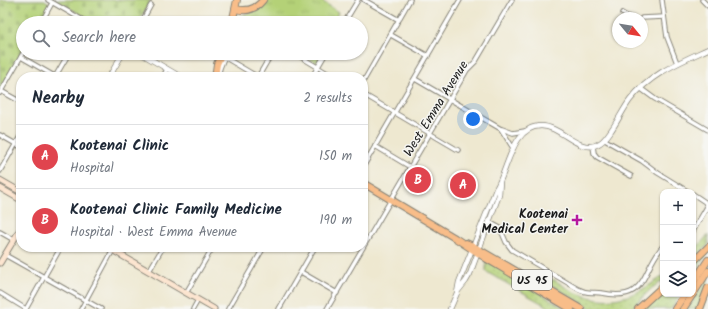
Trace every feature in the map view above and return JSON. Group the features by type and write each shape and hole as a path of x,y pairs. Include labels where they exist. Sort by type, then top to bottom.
{"highway":[{"path":"234,16 237,0"},
{"path":"236,9 251,9 258,6 263,0"},
{"path":"212,72 214,60"},
{"path":"217,72 217,64 220,60"},
{"name":"US 95","path":"368,186 463,242 571,309"},
{"path":"694,261 708,247"},
{"name":"US 95","path":"475,250 582,309"},
{"path":"696,278 708,260"},
{"path":"696,289 708,271"},
{"path":"700,309 708,288"},
{"path":"637,309 660,289"},
{"path":"675,309 683,297"},
{"path":"683,309 691,297"}],"main road":[{"path":"0,180 16,189"},
{"path":"0,188 16,197"},
{"path":"0,263 16,237"},
{"path":"117,252 214,309"}],"street":[{"path":"48,0 75,16"},
{"path":"348,16 358,0"},
{"path":"364,0 399,20"},
{"path":"368,73 410,0"},
{"path":"368,159 460,0"},
{"name":"West Emma Avenue","path":"368,240 467,70 476,61 512,0"},
{"path":"662,0 667,37 677,63"},
{"path":"702,0 708,6"},
{"path":"45,16 52,3"},
{"path":"144,16 151,5"},
{"path":"648,18 664,17"},
{"path":"390,35 428,56"},
{"path":"457,293 466,282 495,190 500,182 513,148 520,137 527,131 537,126 549,127 580,144 593,146 600,143 605,140 629,101 640,88 660,72 708,49"},
{"path":"16,100 1,92 19,60"},
{"path":"26,60 46,72"},
{"path":"58,72 64,60"},
{"path":"113,72 120,60"},
{"path":"152,60 172,72"},
{"path":"233,60 251,72"},
{"path":"261,72 268,60"},
{"path":"306,60 326,72"},
{"path":"315,72 322,60"},
{"path":"415,79 501,129 515,133 527,131"},
{"path":"640,88 655,99 708,130"},
{"path":"368,97 458,150"},
{"path":"501,129 513,148"},
{"path":"0,135 16,144 0,171"},
{"path":"605,140 642,161 658,174 684,189"},
{"path":"375,146 410,167"},
{"path":"593,146 594,153 597,157 631,176"},
{"path":"450,309 457,293 459,282 489,222 499,195 500,182"},
{"path":"696,196 707,204 706,209 696,226"},
{"path":"489,222 500,228 506,242 512,250 587,293 600,292 613,296 624,294 633,290 644,280 660,250"},
{"path":"0,232 14,240"},
{"path":"0,293 26,309 58,252"},
{"path":"81,309 108,252"},
{"path":"149,271 160,252"},
{"path":"186,293 210,252"},
{"path":"228,309 261,252"},
{"path":"279,309 313,252"},
{"name":"West Emma Avenue","path":"327,309 361,252"},
{"path":"5,255 43,278 101,309"},
{"path":"301,272 337,293"},
{"path":"193,309 198,300"}],"green space":[{"path":"0,0 45,0 50,4 43,16 16,16 16,60 18,60 0,90"},
{"path":"55,0 151,0 142,16 83,16"},
{"path":"268,0 320,0 339,12 337,16 241,16 261,8"},
{"path":"312,60 319,60 317,63"},
{"path":"708,235 708,245 696,256 696,249"},
{"path":"708,250 708,253 696,271 696,262"},
{"path":"486,260 566,309 552,309 490,274 486,271"},
{"path":"660,278 660,283 652,288 631,309 592,309 550,284 553,279 569,289 592,298 613,299 624,297 644,289"},
{"path":"708,278 708,284 698,309 687,309"},
{"path":"660,292 660,297 679,297 671,309 641,309"}],"place":[{"name":"Kootenai Clinic Family Medicine","path":"418,180"},
{"name":"Kootenai Clinic","path":"463,185"},
{"name":"Kootenai Medical Center","path":"577,220"}]}
